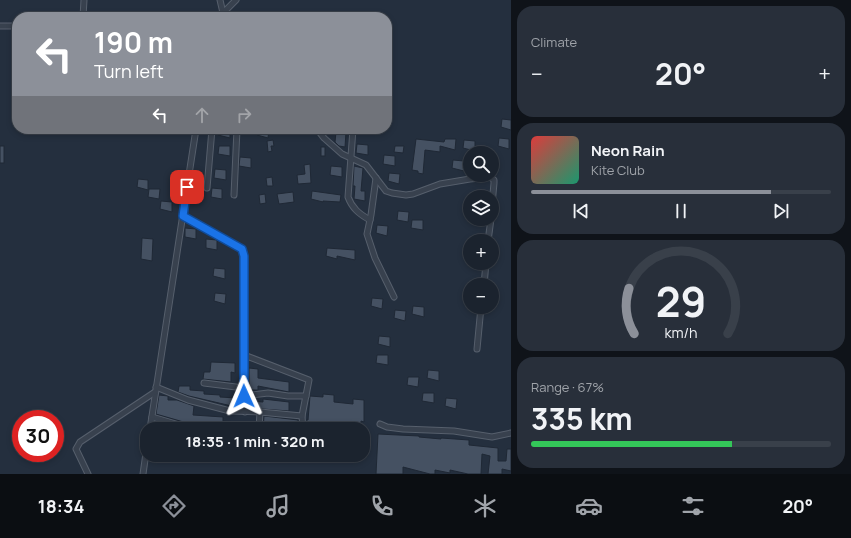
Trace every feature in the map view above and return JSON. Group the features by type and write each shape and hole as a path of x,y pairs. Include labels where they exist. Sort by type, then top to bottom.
{"street":[{"path":"83,12 84,0"},
{"path":"220,0 220,12"},
{"path":"223,12 236,0"},
{"path":"0,26 12,26"},
{"path":"151,422 195,134"},
{"path":"207,188 212,134"},
{"path":"234,195 237,134"},
{"path":"321,134 342,154 366,165 386,191 392,193 406,195 413,194 440,184 490,177 494,180 493,190"},
{"path":"352,134 348,197 352,206 361,215 370,220"},
{"path":"376,178 367,234 375,258 394,297"},
{"path":"183,216 242,249 244,256 245,412"},
{"path":"477,349 481,314"},
{"path":"244,355 309,380 302,416 302,422"},
{"path":"204,383 244,388"},
{"path":"156,390 230,411 302,416"},
{"path":"88,474 76,449 80,442 156,390"},
{"path":"244,396 268,393 288,396 306,396"},
{"path":"259,422 260,412"},
{"path":"152,417 171,422"},
{"path":"380,424 387,427 403,429 454,431 492,437 511,434"},
{"path":"143,474 145,462"}],"building":[{"path":"502,119 511,120 511,130 501,127"},
{"path":"230,134 230,138 218,135"},
{"path":"257,134 268,134 268,138"},
{"path":"336,134 346,134 345,147 339,146 335,142"},
{"path":"499,138 509,139 509,149 498,146"},
{"path":"416,139 444,142 445,139 456,139 455,150 440,146 440,152 425,150 423,174 418,173 418,171 412,170"},
{"path":"273,140 274,146 271,146 272,151 268,152 267,141"},
{"path":"464,140 475,141 475,146 463,146"},
{"path":"357,144 368,145 368,155 356,153"},
{"path":"0,146 4,146 4,163 0,163"},
{"path":"219,146 230,146 230,156 218,154"},
{"path":"395,146 404,146 403,153 394,152"},
{"path":"321,147 325,147 325,156 321,156"},
{"path":"384,155 395,156 395,166 383,164"},
{"path":"240,157 251,158 251,168 239,166"},
{"path":"453,160 463,161 463,171 452,168"},
{"path":"310,164 311,183 298,184 297,175 305,174 304,165"},
{"path":"331,166 342,167 342,177 330,175"},
{"path":"354,166 363,168 361,191 365,191 365,201 354,199"},
{"path":"215,169 226,170 226,180 214,178"},
{"path":"389,173 400,174 399,184 388,181"},
{"path":"272,177 273,186 267,186 266,178"},
{"path":"138,179 148,180 148,190 137,187"},
{"path":"212,188 222,189 222,199 211,197"},
{"path":"149,189 160,189 159,199 148,197"},
{"path":"312,191 341,195 340,202 323,202 311,199"},
{"path":"293,192 294,202 279,204 277,194"},
{"path":"265,194 266,203 260,204 259,195"},
{"path":"161,201 172,202 172,212 160,209"},
{"path":"398,211 409,212 408,222 397,220"},
{"path":"412,220 423,220 423,230 411,228"},
{"path":"377,225 388,226 387,236 376,233"},
{"path":"185,228 196,229 196,239 185,237"},
{"path":"142,238 153,239 152,261 141,259"},
{"path":"206,239 217,240 217,250 206,248"},
{"path":"327,248 355,250 355,260 337,256 337,259 326,256"},
{"path":"214,268 225,269 225,279 213,276"},
{"path":"215,293 226,294 225,304 214,301"},
{"path":"372,298 383,299 382,309 371,306"},
{"path":"413,306 424,307 424,317 412,314"},
{"path":"395,310 406,311 405,321 394,318"},
{"path":"379,336 390,337 390,347 378,344"},
{"path":"377,355 388,355 388,365 376,363"},
{"path":"211,362 235,363 235,373 231,372 231,382 203,379 204,372 210,372"},
{"path":"249,368 258,369 258,378 289,382 289,392 258,386 258,390 249,390"},
{"path":"428,370 439,371 439,381 427,378"},
{"path":"408,377 419,377 418,387 407,385"},
{"path":"179,386 190,386 190,390 204,391 204,394 236,398 236,407 178,392"},
{"path":"423,393 434,393 434,403 422,401"},
{"path":"323,394 334,395 334,402 353,404 353,399 364,400 364,422 306,422 306,420 308,420 310,396 323,397"},
{"path":"159,395 168,396 168,400 177,400 194,406 193,415 223,417 223,421 239,422 184,422 156,414"},
{"path":"446,398 457,399 456,409 445,406"},
{"path":"263,399 289,402 289,411 249,408 250,401 263,402"},
{"path":"264,416 298,420 298,422 264,422"},
{"path":"378,434 469,440 469,445 498,448 498,461 506,461 507,449 511,449 511,471 502,469 502,474 488,474 490,456 482,454 481,474 468,474 450,470 450,473 435,470 435,474 430,474 403,467 403,474 376,474"}],"route":[{"path":"187,187 183,216 242,249 244,256 244,396"}]}
